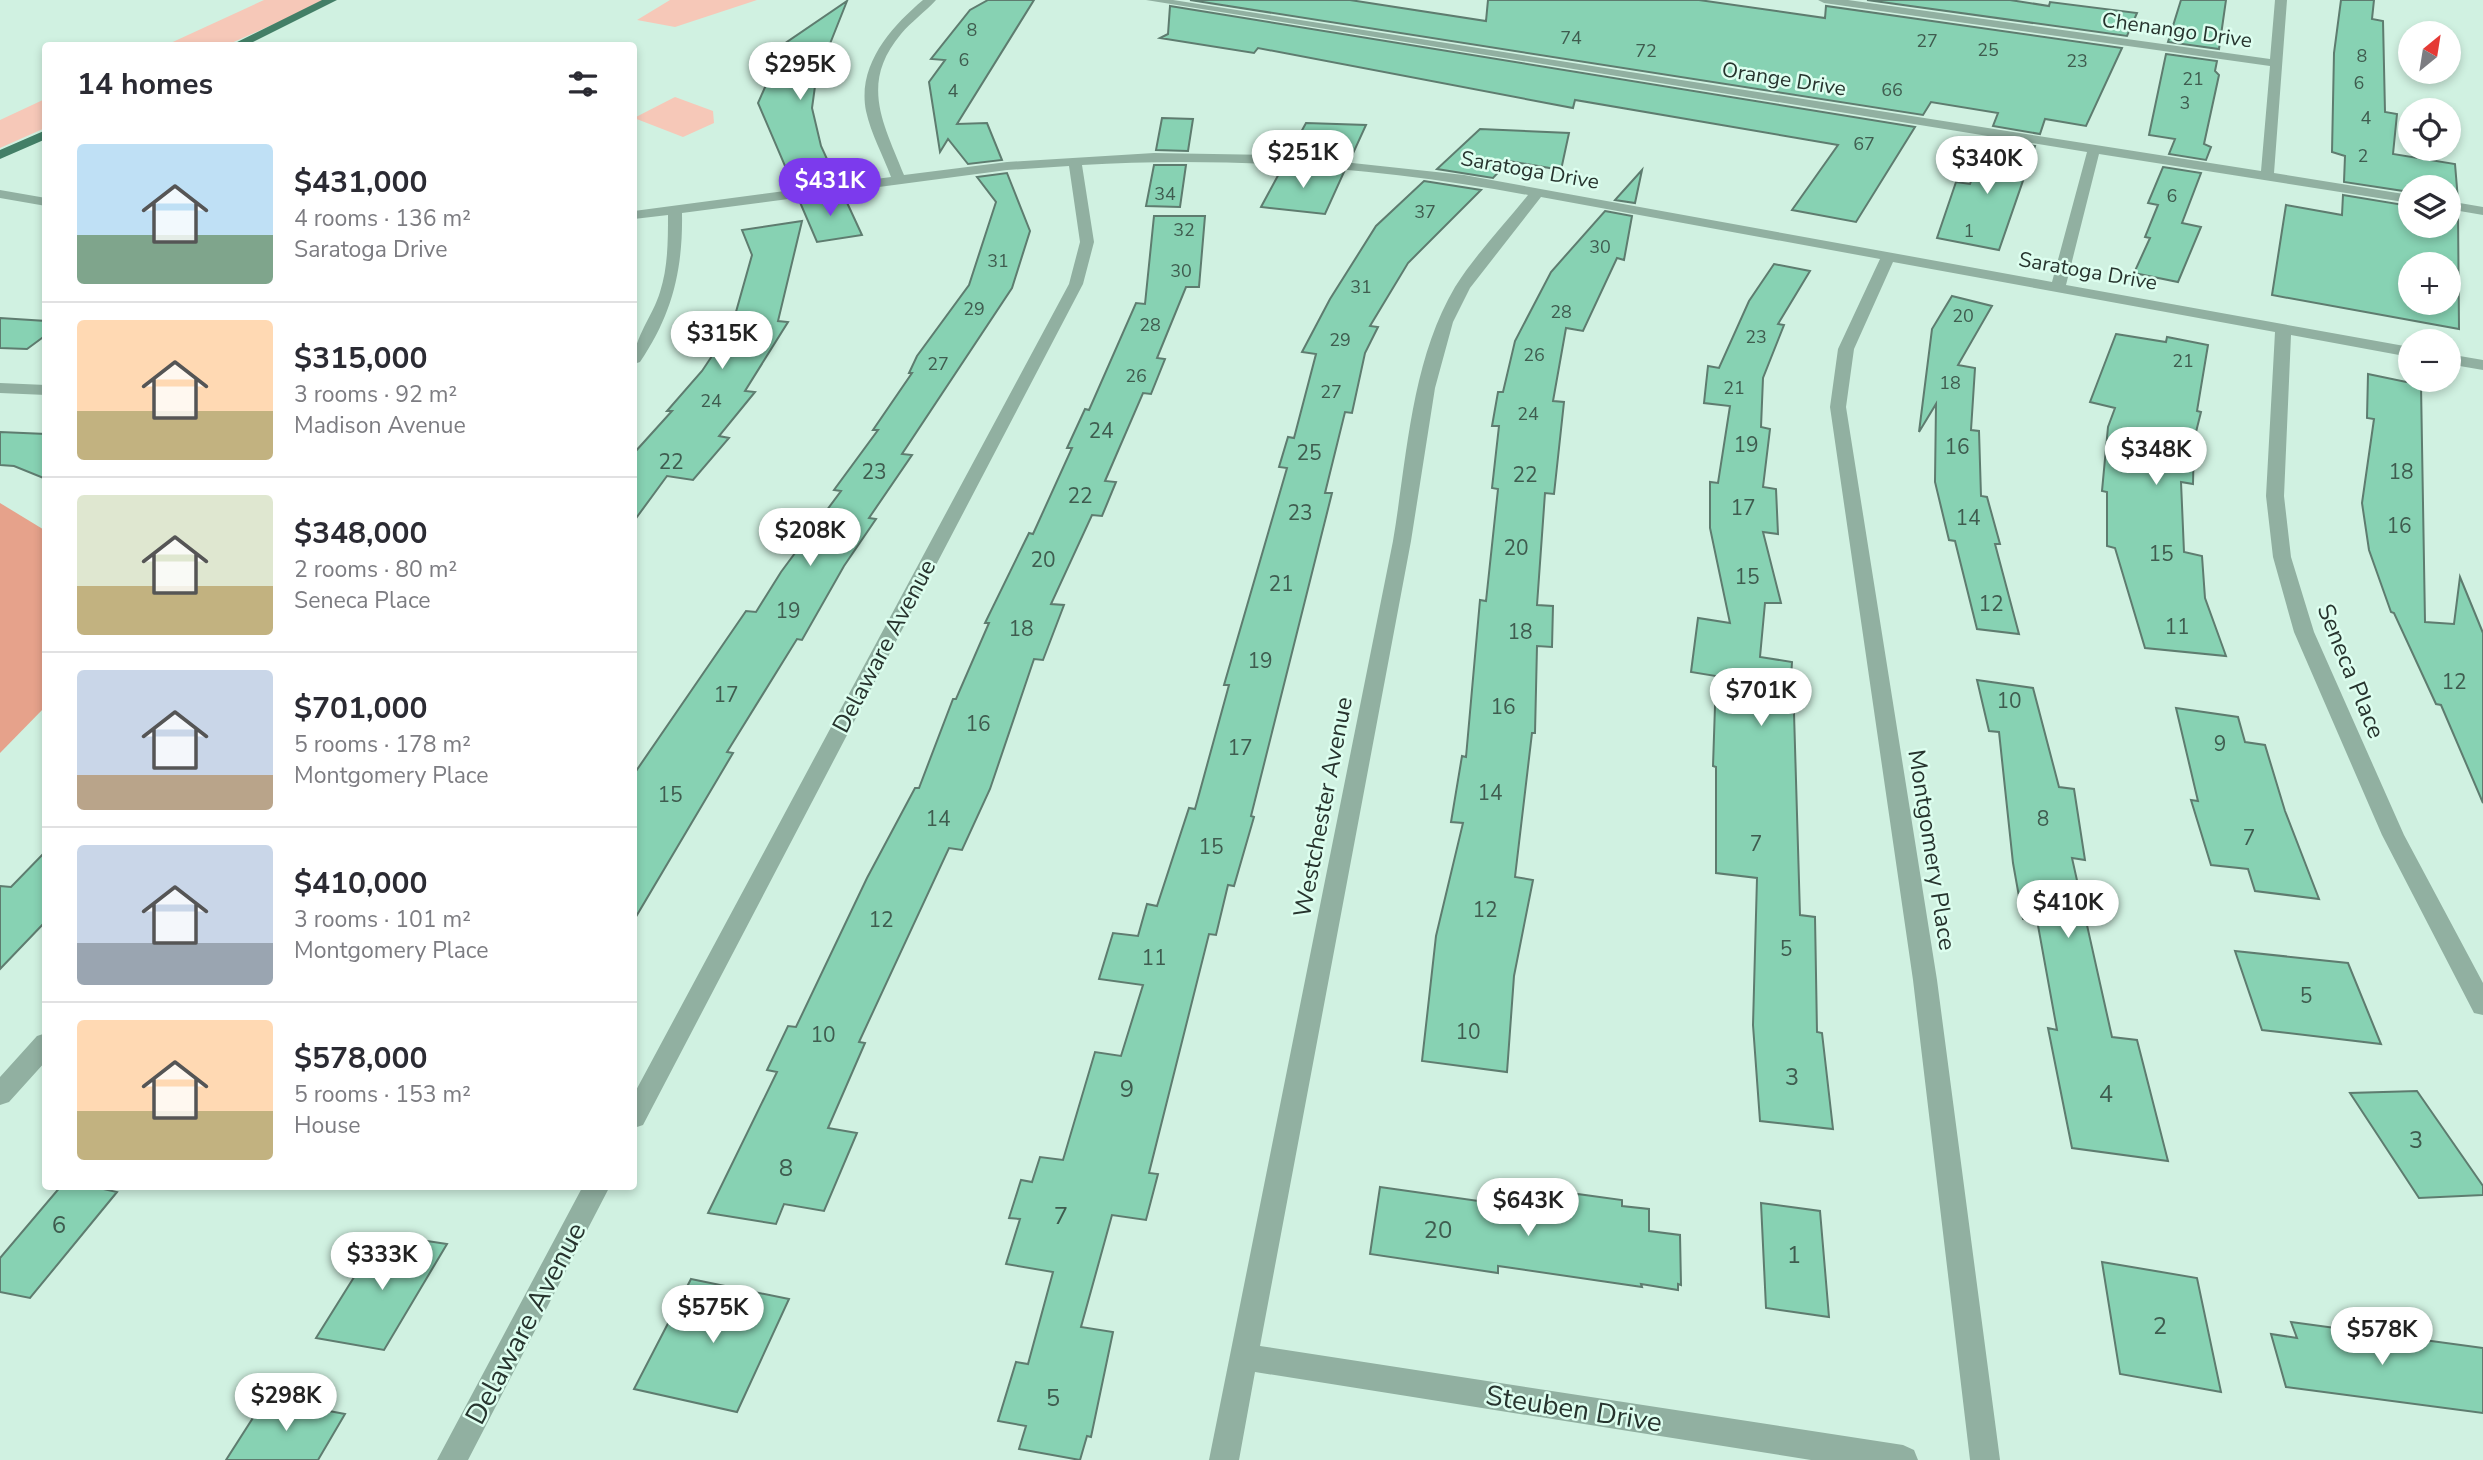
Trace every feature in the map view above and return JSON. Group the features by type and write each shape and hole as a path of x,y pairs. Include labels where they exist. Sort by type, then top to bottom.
{"main road":[{"path":"243,42 331,0"},
{"path":"0,155 42,136"}],"street":[{"path":"899,179 872,109 871,85 880,56 893,34 930,0"},
{"name":"Orange Drive","path":"1152,0 2398,197"},
{"name":"Chenango Drive","path":"1824,0 2275,63"},
{"path":"2267,176 2281,0"},
{"path":"2058,287 2094,149"},
{"name":"Saratoga Drive","path":"637,215 1007,166 1154,157 1278,159 1402,170 1537,192 2398,350"},
{"name":"Delaware Avenue","path":"637,1112 1076,284 1087,242 1075,162"},
{"name":"Westchester Avenue","path":"1224,1460 1402,541 1427,388 1445,322 1463,287 1537,192"},
{"path":"0,194 42,201"},
{"path":"2461,207 2483,211"},
{"path":"637,355 655,328 673,282 675,210"},
{"name":"Montgomery Place","path":"1888,257 1846,349 1838,407 1925,980 1985,1460"},
{"name":"Seneca Place","path":"2283,328 2275,496 2282,557 2304,632 2393,835 2483,1006"},
{"path":"2461,361 2483,365"},
{"path":"0,388 42,390"},
{"path":"0,1095 42,1048"},
{"name":"Delaware Avenue","path":"452,1460 595,1190"},
{"name":"Steuben Drive","path":"1245,1357 1903,1460"}],"shaded area":[{"path":"264,0 328,0 234,42 173,42"},
{"path":"670,0 757,0 675,27 637,20"},
{"path":"675,97 713,111 714,123 683,137 637,119 637,116"},
{"path":"42,100 42,129 0,148 0,120"},
{"path":"0,503 42,529 42,710 0,753"}],"building":[{"path":"988,0 1034,0 957,124 987,123 1002,160 968,164 948,139 940,152 929,82 945,60 931,59 970,10"},
{"path":"1190,0 1350,0 1486,21 1488,0 1699,0 1825,18 1826,6 2122,48 2086,126 2045,119 2040,134 1993,126 1998,113 1931,102 1923,115"},
{"path":"1867,0 2010,0 2137,13 2127,36"},
{"path":"2181,0 2226,0 2219,49 2168,42"},
{"path":"2341,0 2374,0 2372,19 2383,21 2385,112 2397,114 2393,154 2398,155 2398,161 2455,164 2456,175 2398,175 2398,190 2344,182 2345,156 2332,152 2334,53"},
{"path":"847,1 816,79 812,108 821,146 837,181 794,187 758,103 784,44"},
{"path":"1170,6 1915,127 1856,222 1792,210 1838,145 1575,100 1573,108 1258,48 1254,53 1160,38 1168,34"},
{"path":"2166,54 2217,61 2215,71 2219,75 2204,144 2211,147 2206,160 2169,154 2175,139 2149,135"},
{"path":"1162,118 1193,119 1188,151 1156,150"},
{"path":"1306,123 1366,125 1350,160 1289,154"},
{"path":"1480,129 1569,133 1561,170 1509,161 1493,178 1437,169"},
{"path":"1988,139 2035,146 1999,250 1937,238 1956,182 1970,184"},
{"path":"1154,165 1186,165 1180,207 1146,206"},
{"path":"2163,167 2201,173 2182,223 2201,227 2178,282 2134,273 2150,238 2145,237 2158,205 2148,203"},
{"path":"1282,168 1344,172 1325,214 1261,207"},
{"path":"1642,170 1635,203 1615,200"},
{"path":"1007,173 1030,231 1012,288 902,454 912,455 869,518 876,519 844,566 802,640 797,639 727,752 733,753 637,915 637,770 746,611 756,612 781,572 841,491 834,490 878,430 873,430 912,373 909,373 917,356 969,285 996,202 977,177"},
{"path":"1424,181 1481,190 1408,263 1370,326 1378,327 1365,353 1352,413 1345,412 1325,493 1332,493 1251,816 1254,817 1234,886 1228,885 1216,935 1209,934 1149,1173 1158,1174 1146,1220 1112,1215 1081,1327 1113,1332 1091,1437 1087,1436 1080,1460 1019,1449 1026,1426 998,1421 1016,1362 1028,1364 1053,1272 1006,1264 1020,1219 1009,1218 1021,1180 1032,1182 1040,1157 1063,1160 1095,1052 1121,1056 1143,985 1099,979 1113,933 1138,936 1147,904 1157,906 1189,808 1195,809 1229,685 1224,685 1287,468 1279,467 1288,437 1294,438 1316,354 1302,352 1330,299 1376,226"},
{"path":"843,194 862,235 817,242 799,200"},
{"path":"2343,195 2398,204 2398,238 2458,238 2458,252 2398,252 2398,315 2459,315 2459,329 2272,295 2286,205 2342,215"},
{"path":"1605,211 1632,216 1624,260 1617,258 1583,331 1566,328 1553,401 1564,402 1554,494 1545,493 1537,605 1553,606 1552,647 1537,646 1535,733 1532,733 1515,877 1533,880 1514,976 1507,1072 1422,1061 1436,936 1463,823 1451,822 1462,756 1466,757 1480,600 1486,601 1498,489 1492,488 1499,426 1492,426 1498,392 1503,392 1515,341 1551,272"},
{"path":"1154,216 1205,216 1199,287 1186,287 1157,358 1165,359 1151,394 1143,393 1105,481 1116,482 1102,516 1092,515 1051,604 1064,605 1043,660 1034,659 990,789 962,850 949,848 859,1042 865,1043 828,1128 857,1133 824,1211 784,1204 776,1224 708,1213 777,1072 767,1070 788,1026 796,1027 867,878 915,788 919,788 953,699 956,699 989,623 985,623 1029,533 1033,534 1072,448 1067,448 1085,409 1089,410 1136,303 1145,304"},
{"path":"802,221 778,321 788,322 745,391 755,392 719,436 729,438 693,480 667,476 637,517 637,450 672,411 667,411 702,371 732,326 752,255 742,230"},
{"path":"1774,264 1810,271 1778,324 1784,325 1763,378 1761,427 1770,429 1763,487 1776,489 1778,534 1763,532 1781,603 1765,603 1760,657 1792,662 1789,713 1794,713 1800,915 1815,917 1817,1032 1822,1033 1833,1129 1760,1121 1753,1025 1757,878 1716,873 1716,767 1713,766 1716,676 1691,672 1698,618 1730,623 1710,528 1710,482 1718,483 1730,406 1704,403 1708,366 1719,368 1749,301"},
{"path":"1952,296 1992,306 1958,365 1975,368 1971,430 1979,431 1981,496 1987,497 2000,544 1995,544 2019,634 1977,629 1955,541 1949,540 1935,482 1936,404 1919,432 1932,329"},
{"path":"0,318 42,321 42,338 27,349 0,348"},
{"path":"2116,334 2166,342 2167,337 2208,345 2197,411 2201,412 2194,440 2193,484 2181,482 2184,552 2202,556 2205,598 2226,656 2145,648 2115,548 2107,546 2107,492 2102,491 2108,427 2115,408 2090,402"},
{"path":"2368,374 2398,380 2398,392 2421,392 2425,622 2454,624 2460,577 2483,633 2483,803 2441,705 2436,704 2394,613 2391,612 2369,550 2362,503 2374,419 2367,418"},
{"path":"0,432 42,434 42,477 14,466 0,465"},
{"path":"1977,680 2033,688 2059,787 2074,789 2085,860 2072,858 2112,1037 2137,1040 2168,1161 2072,1148 2048,1028 2057,1030 2037,920 2023,919 2013,863 1999,732 1989,731"},
{"path":"2176,708 2238,717 2245,742 2265,745 2285,811 2319,899 2255,891 2248,869 2211,865 2191,800 2198,801"},
{"path":"42,855 42,925 0,969 0,886 11,887"},
{"path":"2235,951 2348,963 2381,1044 2262,1030"},
{"path":"2417,1091 2483,1186 2483,1195 2419,1198 2350,1093"},
{"path":"1380,1187 1569,1214 1570,1193 1622,1200 1622,1206 1649,1209 1649,1231 1680,1235 1681,1285 1678,1284 1678,1290 1641,1284 1642,1287 1498,1266 1498,1273 1370,1254"},
{"path":"58,1190 117,1192 30,1298 0,1292 0,1258"},
{"path":"1761,1203 1820,1211 1829,1317 1766,1308"},
{"path":"381,1234 447,1244 384,1350 316,1338"},
{"path":"2102,1262 2197,1278 2221,1392 2120,1374"},
{"path":"691,1279 789,1299 737,1412 634,1389"},
{"path":"2291,1322 2483,1348 2483,1413 2286,1387 2271,1334 2297,1338"},
{"path":"265,1399 345,1414 318,1460 226,1460"}]}
